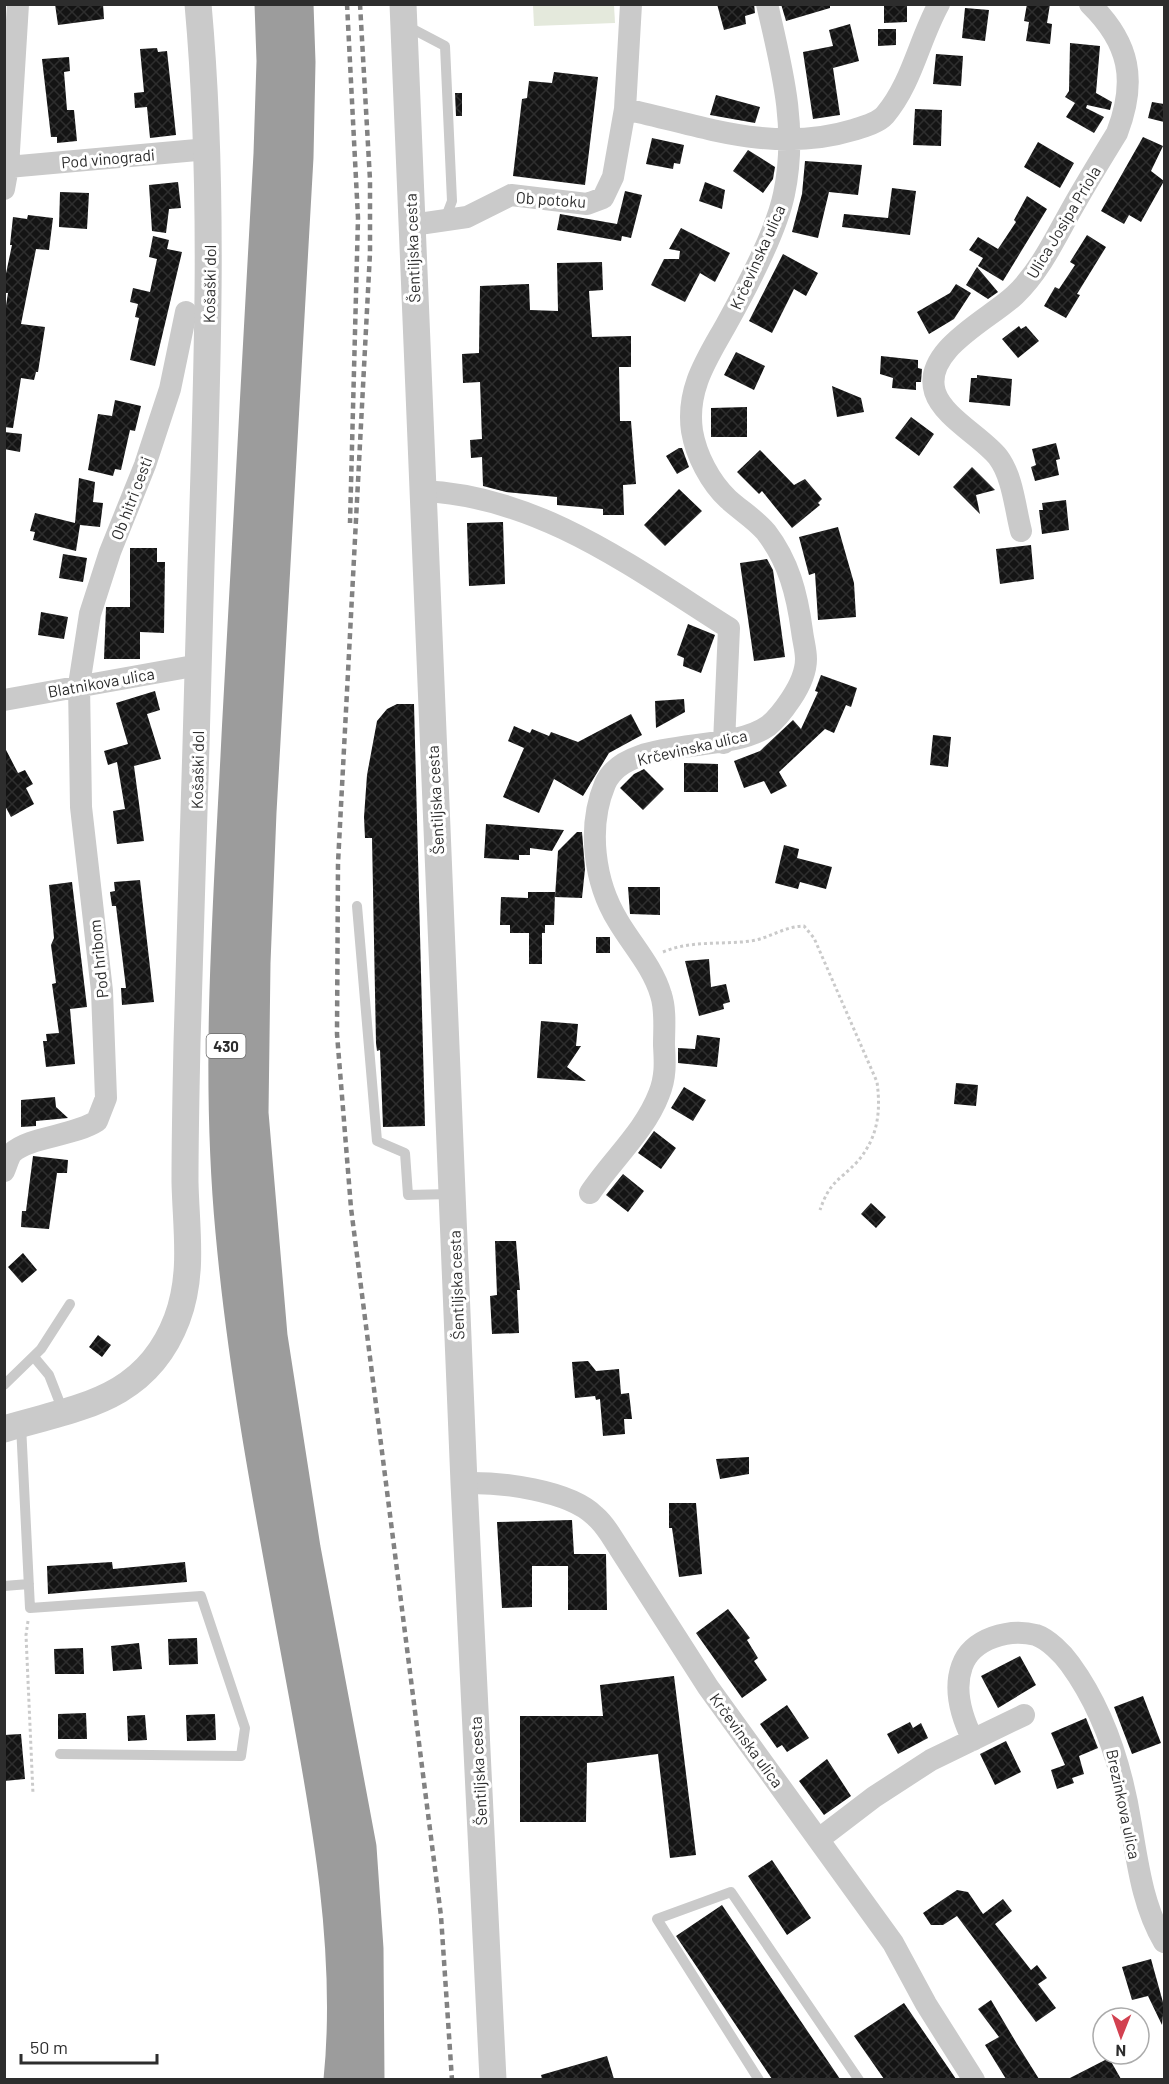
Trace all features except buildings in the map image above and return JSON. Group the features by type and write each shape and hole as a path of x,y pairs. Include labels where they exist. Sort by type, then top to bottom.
{"highway":[{"name":"430","path":"271,4 273,61 270,154 226,962 225,1111 231,1227 243,1347 324,1799 334,1881 342,1985 340,2079"},
{"name":"430","path":"297,4 299,62 297,157 260,812 254,963 252,1113 271,1336 304,1548 360,1847 368,1949 368,2079"}],"street":[{"name":"Pod vinogradi","path":"18,4 6,178 208,149"},
{"name":"Košaški dol","path":"13,1427 64,1414 124,1389 158,1356 177,1319 187,1281 189,1244 185,1184 187,1054 210,233 208,149 198,4"},
{"name":"Ob potoku","path":"412,225 467,217 511,195 587,204 603,198 613,177 625,109 631,4"},
{"name":"Krčevinska ulica","path":"590,1193 645,1122 659,1094 666,1070 662,995 645,960 616,920 603,893 594,841 606,782 618,767 638,756 724,743 745,737 769,725 788,705 801,683 806,660 796,593 783,558 764,529 724,495 699,458 692,429 692,394 699,370 756,267 784,198 792,141 784,79 767,4"},
{"path":"625,109 765,140 792,141 837,135 884,117 902,91 929,22 939,4"},
{"name":"Ulica Josipa Priola","path":"1021,531 1007,474 1000,459 944,407 935,392 934,377 937,363 950,346 1015,295 1037,270 1117,133 1125,111 1129,87 1127,65 1120,42 1109,23 1090,4"},
{"name":"Šentiljska cesta","path":"404,15 421,491 464,1483 493,2079"},
{"name":"Ob hitri cesti","path":"79,685 90,614 110,552 145,465 170,389 186,312"},
{"path":"421,491 443,492 544,518 578,534 729,628 724,743"},
{"name":"Blatnikova ulica","path":"4,700 199,665"},
{"name":"Pod hribom","path":"4,1171 9,1157 20,1148 77,1131 97,1121 106,1098 102,991 81,807 79,685"},
{"name":"Krčevinska ulica","path":"464,1483 482,1483 541,1492 576,1503 595,1515 610,1534 708,1687 893,1942 926,2004 974,2079"},
{"name":"Brezinkova ulica","path":"973,1740 961,1716 959,1689 962,1666 981,1643 1009,1633 1037,1636 1069,1662 1099,1714 1118,1758 1139,1876 1152,1922 1164,1942"},
{"path":"819,1839 874,1797 931,1760 1024,1715"}],"lane":[{"path":"404,15 445,46 452,201 444,222"},
{"path":"357,906 377,1142 405,1153 408,1195 452,1194"},
{"path":"4,1385 34,1357 70,1304"},
{"path":"34,1357 49,1376 64,1414"},
{"path":"13,1427 30,1608 201,1596 245,1728 241,1756 60,1754"},
{"path":"4,1586 29,1584"},
{"path":"759,2079 657,1919 731,1892 859,2079"}],"path":[{"path":"645,960 674,948 753,940 792,926 804,926 814,938 877,1082 880,1104 871,1144 855,1163 835,1180 826,1192 820,1210"},
{"path":"30,1608 26,1635 33,1794"}],"shaded area":[{"path":"533,5 614,5 615,23 534,26"}],"railway":[{"path":"347,4 358,218 350,523"},
{"path":"360,4 370,180 370,253 338,863 337,1034 351,1208 441,1916 452,2080"}]}
